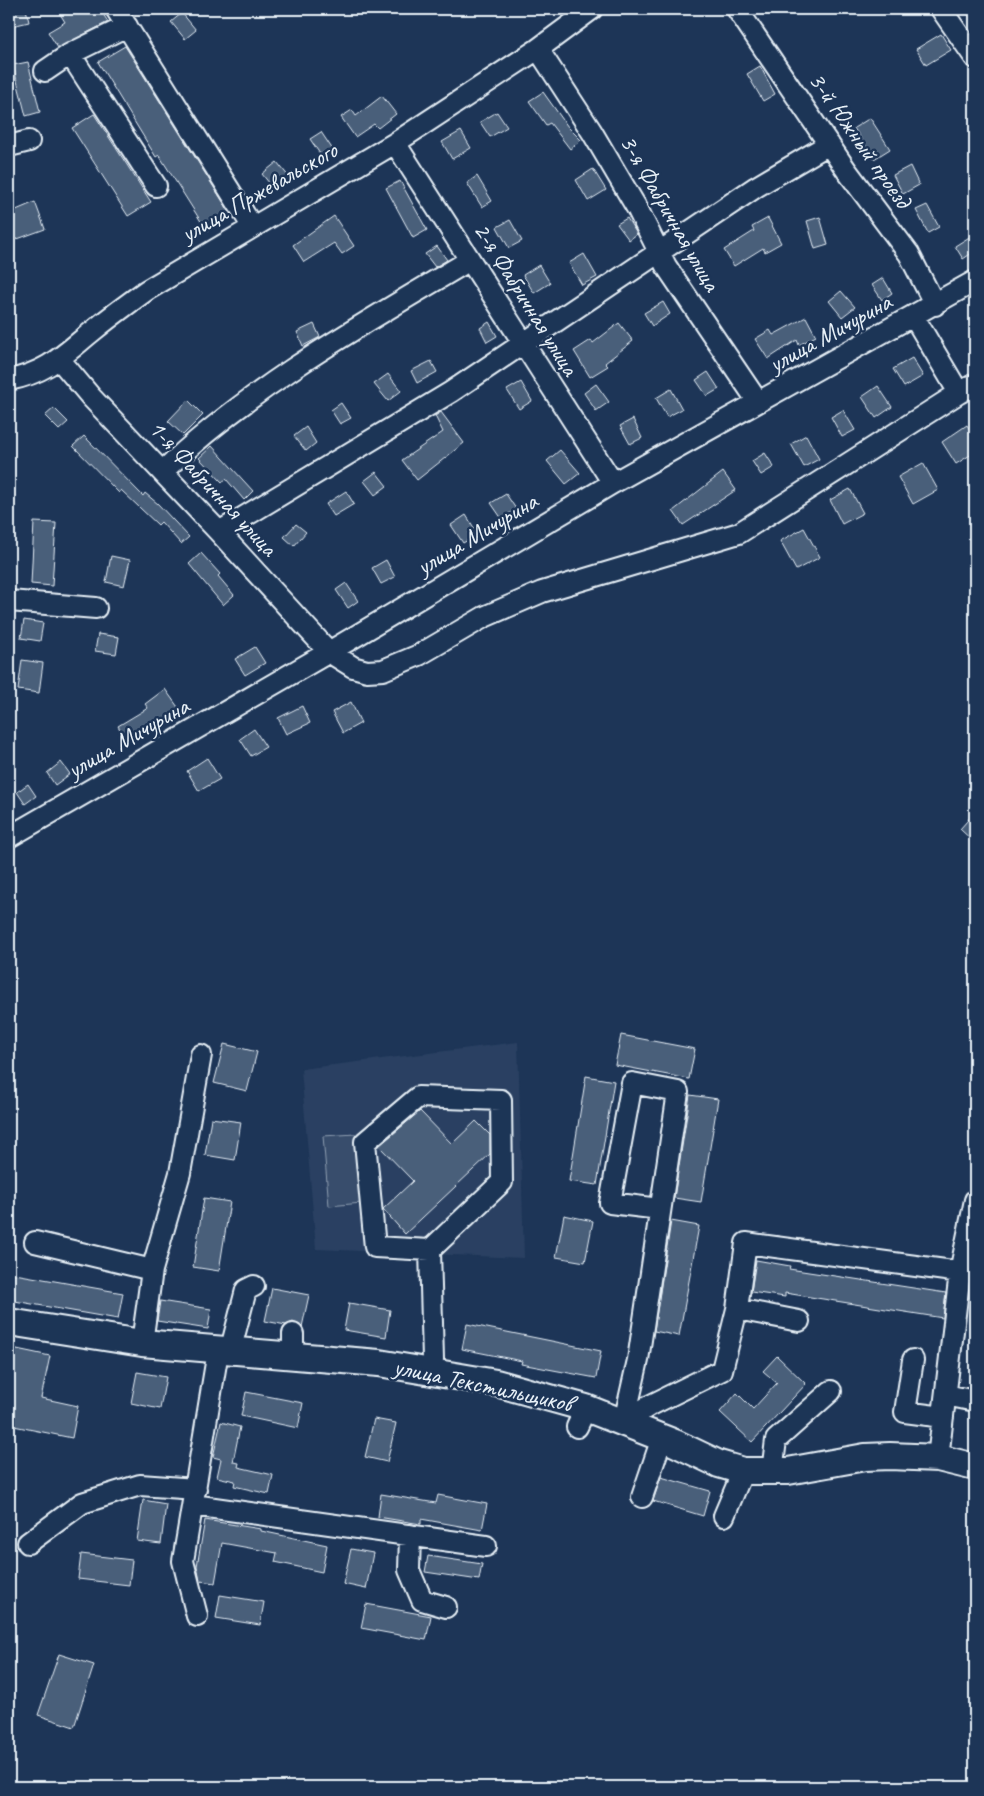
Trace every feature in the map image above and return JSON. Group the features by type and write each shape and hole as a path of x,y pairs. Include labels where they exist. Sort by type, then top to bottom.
{"main road":[{"name":"улица Текстильщиков","path":"9,1322 142,1343 224,1351 293,1345 379,1363 513,1387 581,1417 624,1422 719,1464 743,1471 772,1472 864,1457 890,1456 938,1458 975,1466"}],"street":[{"name":"3-й Южный проезд","path":"737,9 857,186 909,254 935,305"},
{"path":"941,9 975,58"},
{"name":"улица Пржевальского","path":"9,380 37,372 60,360 106,320 147,290 252,226 395,143 538,49 587,10"},
{"path":"45,71 124,15 252,226"},
{"name":"3-я Фабричная улица","path":"538,49 592,132 638,210 659,253 758,402"},
{"path":"70,54 156,186"},
{"path":"9,146 28,141"},
{"name":"2-я Фабричная улица","path":"395,143 522,344 613,483"},
{"path":"219,532 437,400 756,187 829,144"},
{"path":"162,472 196,440 255,393 470,260"},
{"name":"улица Мичурина","path":"9,837 329,652 613,483 914,317 975,281"},
{"path":"914,317 967,389"},
{"name":"1-я Фабричная улица","path":"60,360 94,402 219,532 329,652 360,670 383,670 431,649 489,614 542,592 739,533 967,389"},
{"path":"9,601 96,608"},
{"path":"142,1343 152,1270 180,1173 201,1055"},
{"path":"624,1422 638,1360 678,1092 632,1083 610,1203 660,1209"},
{"path":"430,1250 375,1246 365,1142 418,1098 502,1100 502,1182 430,1250 433,1359 431,1371"},
{"path":"938,1458 960,1272 975,1200"},
{"path":"35,1242 152,1270"},
{"path":"624,1422 649,1406 722,1370 737,1309 746,1243 960,1272"},
{"path":"197,1616 183,1561 224,1351 246,1290 254,1286"},
{"path":"737,1309 799,1322"},
{"path":"914,1360 905,1412 943,1418"},
{"path":"772,1472 776,1440 831,1391"},
{"path":"946,1396 975,1401"},
{"path":"642,1497 662,1438"},
{"path":"724,1516 743,1471"},
{"path":"28,1543 82,1503 140,1485 195,1497 410,1535 486,1546"},
{"path":"410,1535 409,1570 422,1600 446,1607"}],"shaded area":[{"path":"518,1042 524,1258 316,1249 301,1069"},
{"path":"356,1134 362,1203 329,1206 323,1136"}],"building":[{"path":"26,9 29,22 12,26 9,13"},
{"path":"57,9 100,9 108,22 58,48 48,32 65,22"},
{"path":"182,13 196,30 185,39 171,22"},
{"path":"941,34 951,50 926,65 916,49"},
{"path":"125,46 232,216 207,231 159,155 156,157 98,62"},
{"path":"28,62 40,112 26,116 13,65"},
{"path":"760,66 775,94 763,101 747,74"},
{"path":"543,92 568,127 581,140 570,149 550,123 546,125 529,101"},
{"path":"382,96 396,114 378,128 374,124 355,137 341,117 352,110 356,116"},
{"path":"497,112 507,127 490,137 480,122"},
{"path":"94,114 151,202 128,216 72,128"},
{"path":"870,118 890,149 874,159 854,128"},
{"path":"461,131 471,148 452,159 442,142"},
{"path":"321,132 333,150 322,157 310,139"},
{"path":"277,162 289,177 274,189 262,174"},
{"path":"910,166 919,185 903,194 893,175"},
{"path":"593,169 606,190 588,201 576,180"},
{"path":"477,176 492,201 482,207 467,183"},
{"path":"400,181 427,230 413,238 386,188"},
{"path":"35,202 45,229 9,242 9,213"},
{"path":"927,205 939,227 928,233 916,210"},
{"path":"334,216 354,246 342,254 334,243 304,262 293,245"},
{"path":"820,217 828,245 815,249 807,221"},
{"path":"627,218 637,234 629,240 617,224"},
{"path":"768,218 781,243 765,252 763,248 734,266 724,250 754,231 752,227"},
{"path":"510,220 522,241 509,248 497,227"},
{"path":"971,236 975,242 975,251 963,259 955,246"},
{"path":"437,246 447,260 435,267 425,254"},
{"path":"584,254 597,277 582,285 569,263"},
{"path":"539,265 550,283 534,293 523,275"},
{"path":"883,278 892,293 882,300 872,285"},
{"path":"841,291 855,307 842,317 829,301"},
{"path":"663,302 670,314 652,326 644,313"},
{"path":"806,317 816,336 799,345 797,340 768,359 755,339 770,330 773,335"},
{"path":"489,322 497,336 487,342 480,328"},
{"path":"619,323 633,341 605,363 608,366 590,377 574,351 591,340 593,343"},
{"path":"314,324 320,337 303,346 297,332"},
{"path":"912,358 923,376 904,387 893,369"},
{"path":"431,361 437,372 417,383 411,371"},
{"path":"708,372 719,389 707,396 696,380"},
{"path":"388,374 401,391 388,401 374,384"},
{"path":"521,382 532,401 519,409 507,390"},
{"path":"596,384 609,402 596,411 584,393"},
{"path":"878,386 892,407 876,418 862,397"},
{"path":"671,389 682,409 667,417 656,398"},
{"path":"188,400 203,415 183,435 168,421"},
{"path":"341,403 351,418 340,424 331,410"},
{"path":"54,408 68,422 59,430 45,416"},
{"path":"843,410 855,430 842,437 831,417"},
{"path":"441,412 464,443 417,480 402,460 443,432 435,416"},
{"path":"633,419 642,438 630,444 620,426"},
{"path":"967,425 975,438 975,452 956,464 942,442"},
{"path":"306,427 316,443 306,451 294,436"},
{"path":"806,435 819,459 804,467 791,444"},
{"path":"84,436 143,496 145,493 158,504 189,537 181,544 161,522 158,525 121,490 119,493 73,446"},
{"path":"212,446 253,491 244,500 226,479 222,482 199,458"},
{"path":"560,450 580,473 566,484 547,461"},
{"path":"765,453 774,467 761,475 752,461"},
{"path":"923,463 938,490 913,504 898,477"},
{"path":"376,472 387,486 375,495 364,481"},
{"path":"723,472 736,490 683,525 673,511"},
{"path":"850,489 863,513 842,524 830,500"},
{"path":"346,491 354,504 334,516 326,504"},
{"path":"506,494 516,509 502,519 491,503"},
{"path":"466,515 478,534 463,543 451,525"},
{"path":"34,522 56,523 52,586 31,584"},
{"path":"296,524 306,532 294,546 284,537"},
{"path":"804,528 820,557 796,570 780,541"},
{"path":"201,553 220,574 218,576 234,595 223,605 189,564"},
{"path":"111,556 130,560 124,586 106,582"},
{"path":"386,560 395,577 381,584 372,568"},
{"path":"346,583 358,601 348,608 336,590"},
{"path":"24,620 43,623 40,641 21,638"},
{"path":"98,634 119,637 116,654 95,651"},
{"path":"255,647 265,663 245,675 235,659"},
{"path":"22,660 43,663 39,693 18,690"},
{"path":"165,689 180,710 127,741 118,726 148,708 145,704"},
{"path":"351,702 361,723 343,733 332,712"},
{"path":"302,706 310,723 286,734 278,718"},
{"path":"254,729 266,747 251,756 240,739"},
{"path":"207,758 220,779 199,791 187,771"},
{"path":"61,762 70,774 55,785 47,773"},
{"path":"28,784 36,796 25,804 17,792"},
{"path":"975,812 975,843 960,829"},
{"path":"621,1035 695,1049 689,1079 615,1065"},
{"path":"224,1044 257,1052 247,1091 214,1083"},
{"path":"586,1076 614,1081 597,1185 569,1181"},
{"path":"690,1095 718,1099 701,1202 674,1198"},
{"path":"420,1111 452,1144 476,1121 490,1135 490,1154 405,1234 383,1209 413,1181 379,1146"},
{"path":"211,1118 241,1122 235,1160 205,1155"},
{"path":"204,1198 230,1202 219,1271 193,1267"},
{"path":"564,1215 593,1221 585,1262 556,1257"},
{"path":"671,1221 699,1226 679,1336 654,1331"},
{"path":"756,1260 790,1266 789,1269 946,1293 943,1318 785,1293 785,1297 751,1292"},
{"path":"9,1273 123,1293 118,1319 9,1300"},
{"path":"272,1288 309,1295 302,1327 293,1322 286,1325 265,1321"},
{"path":"160,1301 211,1309 208,1329 157,1321"},
{"path":"349,1303 390,1310 386,1337 344,1330"},
{"path":"467,1324 601,1351 596,1378 521,1364 522,1361 462,1349"},
{"path":"12,1348 50,1356 41,1398 78,1406 72,1438 9,1425 9,1363"},
{"path":"777,1356 806,1384 752,1442 720,1412 737,1393 753,1409 777,1383 763,1371"},
{"path":"137,1372 166,1377 160,1409 131,1403"},
{"path":"246,1392 303,1403 298,1428 241,1416"},
{"path":"374,1419 396,1423 387,1462 365,1457"},
{"path":"221,1422 240,1427 233,1462 239,1463 238,1467 273,1475 269,1494 234,1486 235,1481 217,1477 221,1459 213,1457"},
{"path":"661,1477 710,1491 703,1516 653,1501"},
{"path":"381,1494 436,1503 438,1495 487,1504 482,1530 421,1519 421,1524 378,1517"},
{"path":"143,1500 166,1504 161,1544 137,1541"},
{"path":"205,1520 261,1529 261,1531 327,1545 322,1572 275,1562 277,1553 222,1543 215,1583 200,1581 197,1566"},
{"path":"351,1549 373,1553 366,1589 343,1584"},
{"path":"81,1554 132,1560 129,1585 78,1579"},
{"path":"428,1556 482,1564 479,1580 425,1572"},
{"path":"220,1595 264,1602 260,1625 216,1618"},
{"path":"366,1604 431,1616 426,1640 361,1628"},
{"path":"59,1654 94,1665 74,1727 38,1715"}]}
